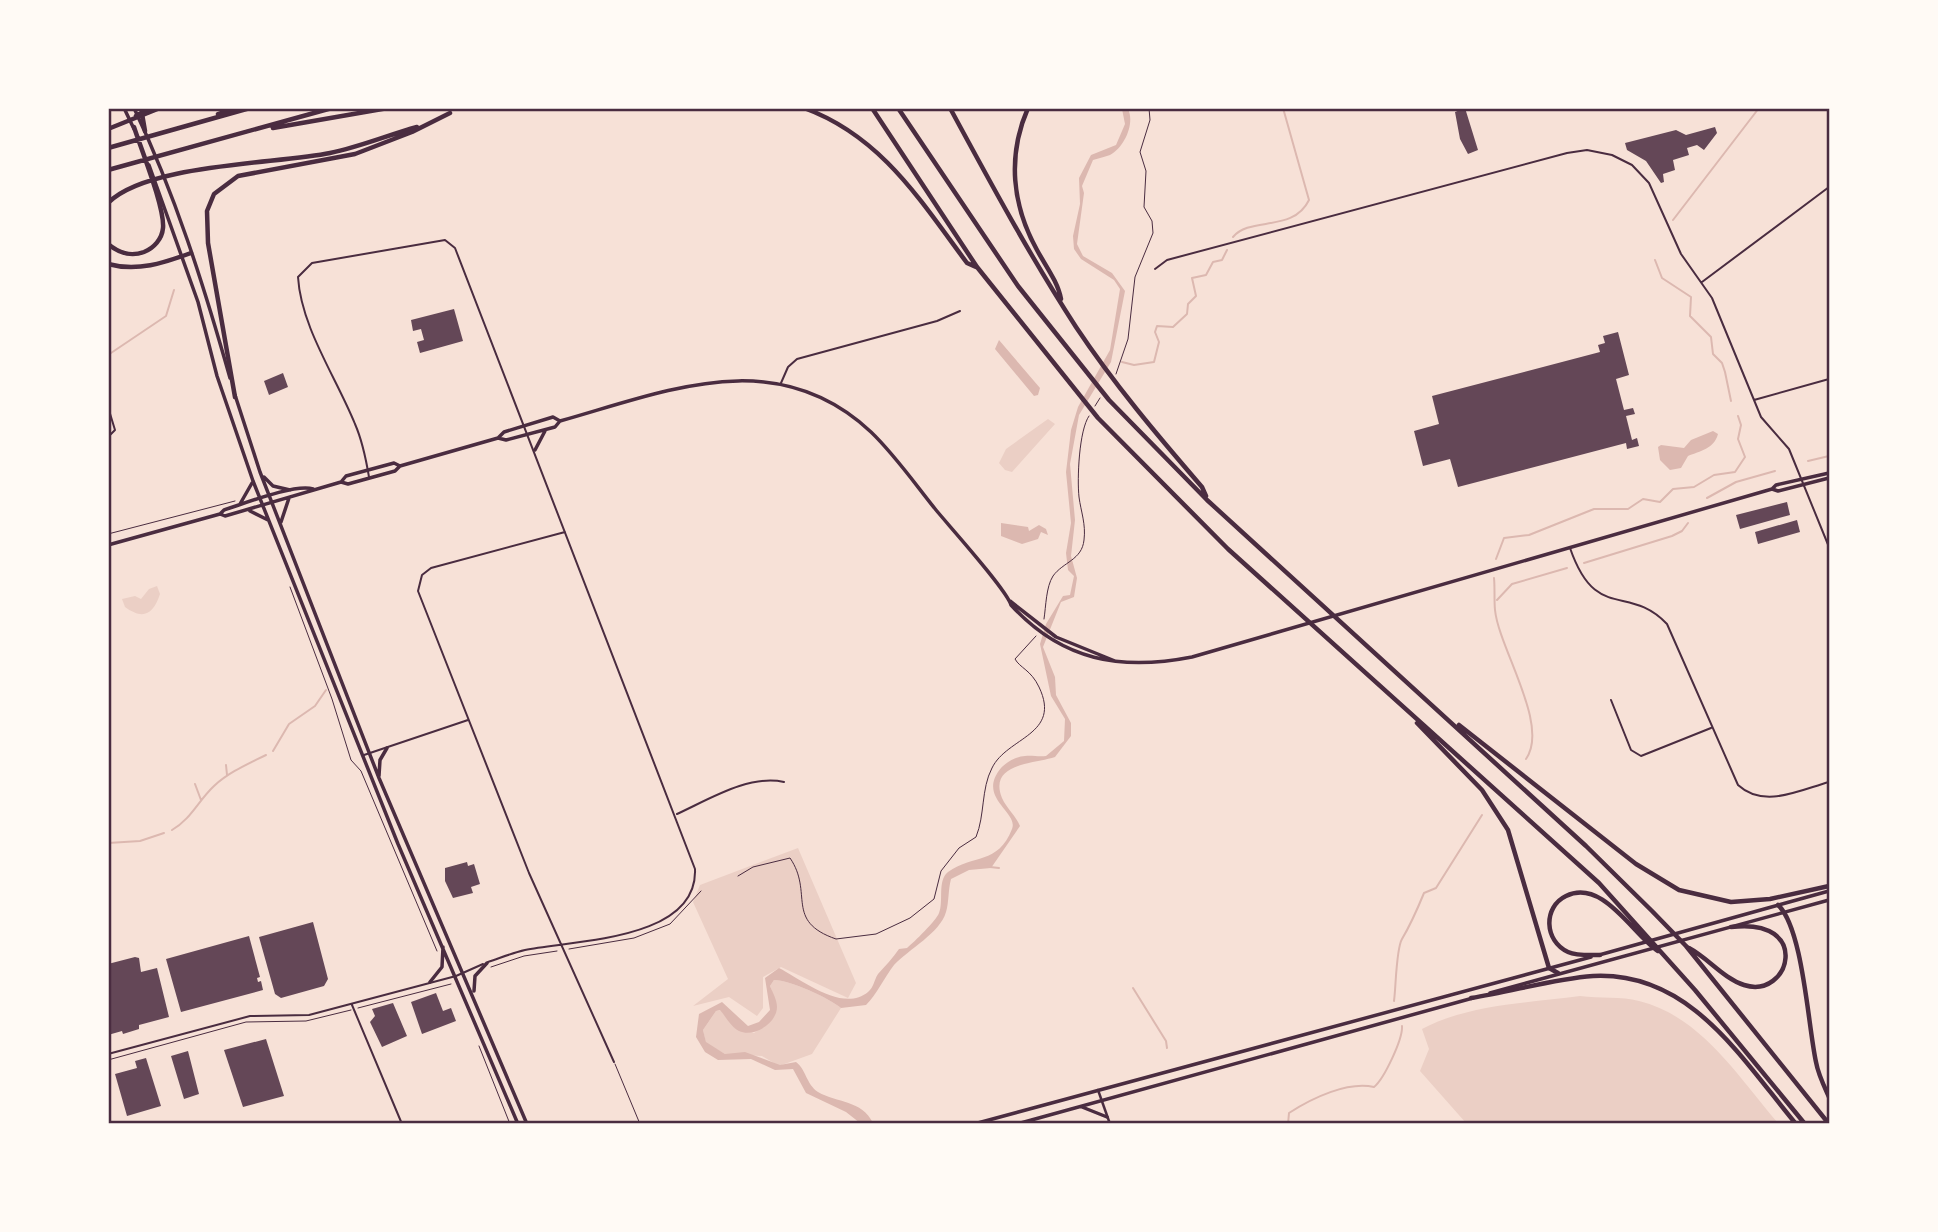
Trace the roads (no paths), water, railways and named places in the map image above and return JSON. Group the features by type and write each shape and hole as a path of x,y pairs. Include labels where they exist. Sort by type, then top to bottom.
{"highway":[{"path":"141,108 145,131"},
{"path":"117,126 149,108"},
{"path":"108,129 160,108"},
{"path":"184,126 235,108"},
{"path":"108,148 250,108"},
{"path":"108,170 332,108"},
{"path":"248,133 388,108"},
{"path":"804,108 838,122 881,154 902,176 967,263 977,267"},
{"path":"872,108 977,267 1098,418 1228,549 1560,846 1665,955 1805,1124"},
{"path":"898,108 1018,286 1109,400 1207,500 1586,845 1686,946 1829,1124"},
{"path":"950,108 1018,233 1062,303 1118,385 1202,487 1207,500"},
{"path":"1028,108 1016,149 1015,186 1032,241 1060,293 1062,303"},
{"path":"235,397 208,243 207,211 214,194 225,183 246,174 303,166 355,154 450,113"},
{"path":"108,203 126,190 174,176 328,153 425,125"},
{"path":"108,244 121,252 131,254 147,250 157,243 163,223 156,189 134,127"},
{"path":"108,264 139,267 191,253"},
{"path":"1438,709 1636,864 1679,890 1731,902 1770,899 1829,886"},
{"path":"1412,716 1426,735 1482,790 1498,811 1516,849 1549,968 1558,973"},
{"path":"1600,955 1574,954 1555,942 1549,923 1552,910 1560,900 1577,893 1596,897 1615,911 1651,947 1665,955"},
{"path":"1778,905 1786,912 1800,963 1816,1066 1829,1097"},
{"path":"1686,946 1741,984 1758,987 1774,981 1783,969 1786,957 1778,935 1757,925 1731,927"},
{"path":"1471,998 1590,976 1619,977 1650,984 1675,995 1701,1012 1796,1124"}],"main road":[{"path":"124,108 134,127"},
{"path":"134,108 168,186 260,472 379,778 527,1124"},
{"path":"156,189 182,256 233,428 262,505 362,756 518,1124"},
{"path":"498,438 506,440 529,434 555,427 560,421 719,379 781,384 821,398 871,432 1010,601 1037,627 1055,639 1115,661 1140,664 1173,661 1772,489 1776,485 1829,476"},
{"path":"341,481 348,484 396,471 400,466 498,438 504,432 526,425 553,418 560,421"},
{"path":"535,450 546,429"},
{"path":"108,545 220,514 248,510 368,470 394,463 400,466"},
{"path":"260,472 273,486 292,490"},
{"path":"1772,489 1778,491 1829,476"},
{"path":"239,505 247,497 253,481"},
{"path":"220,514 239,505 292,490 307,487 313,489"},
{"path":"281,523 289,498"},
{"path":"248,510 268,520"},
{"path":"379,778 380,760 387,748"},
{"path":"974,1124 1829,891"},
{"path":"1017,1124 1829,900"},
{"path":"430,982 442,967 443,945"},
{"path":"474,997 475,976 487,963"},
{"path":"1080,1106 1107,1116"}],"street":[{"path":"1155,269 1167,260 1493,172 1587,150 1621,159 1641,173 1659,200 1681,254 1712,298 1754,400 1765,423 1788,449 1829,547"},
{"path":"1701,282 1829,187"},
{"path":"108,1054 250,1016 309,1015 464,973 523,951 627,934 664,919 682,906 694,885 695,869 676,815 526,425 451,243 438,239 312,263 298,276 299,289 315,336 356,424 370,478"},
{"path":"781,384 788,367 797,359 937,321 960,312"},
{"path":"1754,400 1829,379"},
{"path":"108,407 116,429 108,437"},
{"path":"566,532 431,568 419,581 418,591 529,873 614,1062"},
{"path":"1570,547 1583,579 1593,590 1652,612 1667,624 1734,780 1747,793 1775,797 1829,782"},
{"path":"1611,700 1631,750 1641,756 1712,728"},
{"path":"362,756 469,720"},
{"path":"676,815 735,788 772,779 784,782"},
{"path":"352,1004 402,1124"},
{"path":"1098,1090 1110,1124"}],"lane":[{"path":"614,1062 640,1124"}],"waterway":[{"path":"1233,237 1250,227 1293,217 1309,200 1283,108"},
{"path":"1673,220 1759,108"},
{"path":"1122,362 1134,365 1154,362 1159,342 1155,332 1157,326 1173,327 1187,314 1188,304 1196,296 1192,278 1206,275 1213,262 1222,260 1227,250"},
{"path":"1655,260 1662,278 1691,297 1690,316 1711,337 1713,354 1722,363 1731,401"},
{"path":"108,355 166,316 174,290"},
{"path":"1496,559 1504,538 1529,535 1594,509 1628,509 1643,499 1660,502 1673,489 1694,487 1714,475 1735,472 1745,457 1738,439 1741,425 1738,416"},
{"path":"1808,461 1829,456"},
{"path":"1707,498 1736,482 1775,471"},
{"path":"1584,563 1672,536 1682,531 1688,523"},
{"path":"1497,600 1512,584 1567,568"},
{"path":"1494,578 1498,626 1521,686 1532,727 1532,744 1526,759"},
{"path":"273,751 289,724 315,706 326,690"},
{"path":"172,830 184,821 220,781 266,755"},
{"path":"226,765 227,775"},
{"path":"195,784 201,800"},
{"path":"1394,1001 1397,959 1402,939 1424,893 1436,888 1482,815"},
{"path":"108,843 140,841 164,833"},
{"path":"990,867 999,868"},
{"path":"1133,988 1166,1041 1167,1048"},
{"path":"1288,1124 1289,1113 1319,1097 1353,1086 1374,1087 1392,1058 1402,1026"}]}
